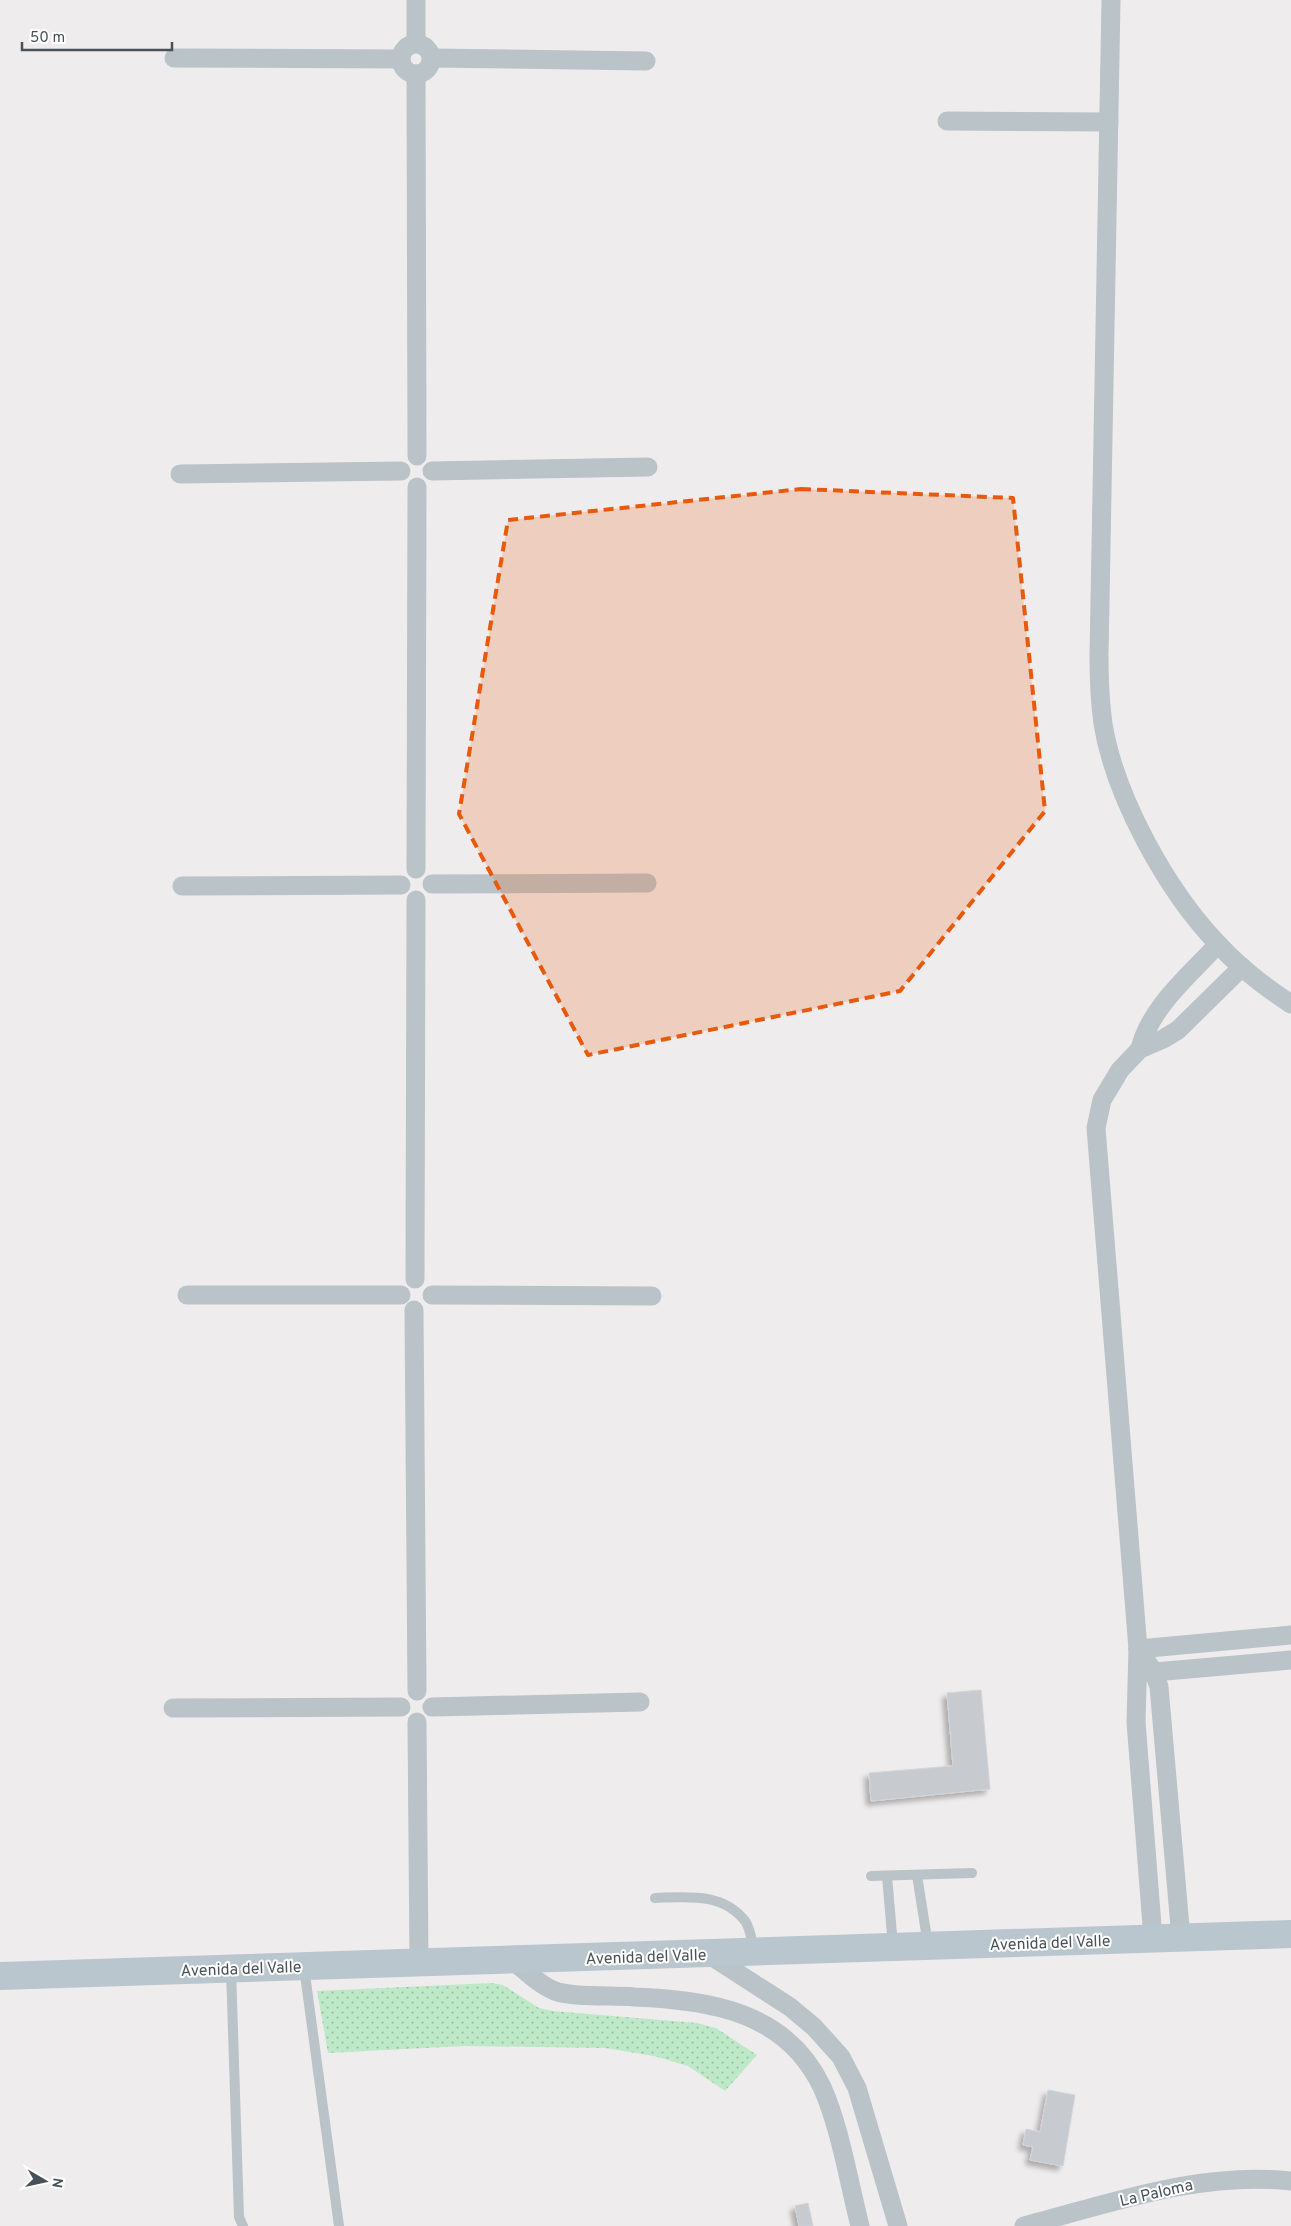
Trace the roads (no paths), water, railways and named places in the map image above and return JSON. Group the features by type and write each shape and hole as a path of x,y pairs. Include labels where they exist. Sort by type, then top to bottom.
{"street":[{"path":"416,0 416,43"},
{"path":"1112,0 1099,656 1103,718 1108,743 1122,784 1148,844 1182,898 1218,944 1242,967 1291,1004"},
{"path":"416,43 429,49 432,58 426,71 416,74 407,71 401,59 407,46 416,43"},
{"path":"174,58 401,59"},
{"path":"432,58 646,61"},
{"path":"416,74 417,456"},
{"path":"947,121 1110,122"},
{"path":"417,456 426,459 432,471 426,484 417,487 408,484 401,472 404,462 417,456"},
{"path":"432,471 648,467"},
{"path":"180,474 401,472"},
{"path":"416,869 417,487"},
{"path":"416,869 425,871 432,884 429,894 416,900 404,893 401,884 404,876 416,869"},
{"path":"432,884 647,883"},
{"path":"182,886 401,884"},
{"path":"415,1280 416,900"},
{"path":"1140,1049 1145,1031 1154,1016 1218,944"},
{"path":"1153,1938 1136,1722 1145,1673 1138,1649 1096,1128 1098,1114 1106,1090 1120,1070 1140,1049 1152,1045 1178,1030 1242,967"},
{"path":"415,1280 420,1280 428,1285 432,1294 425,1308 414,1310 404,1304 401,1295 407,1283 415,1280"},
{"path":"432,1294 652,1296"},
{"path":"187,1295 401,1295"},
{"path":"414,1310 417,1692"},
{"path":"1138,1649 1291,1635"},
{"path":"1145,1673 1291,1660"},
{"path":"1145,1673 1160,1688 1182,1938"},
{"path":"417,1692 426,1694 432,1706 429,1716 417,1722 408,1720 401,1707 404,1698 417,1692"},
{"path":"432,1706 640,1702"},
{"path":"173,1708 401,1707"},
{"path":"417,1722 419,1963"},
{"name":"Avenida del Valle","path":"0,1976 1291,1934"},
{"path":"708,1954 790,2007 814,2027 841,2057 857,2088 898,2226"},
{"path":"512,1960 554,1991 690,2000 748,2016 775,2032 800,2054 822,2087 834,2122 860,2226"},
{"name":"La Paloma","path":"1024,2226 1202,2182 1248,2178 1291,2181"}],"lane":[{"path":"871,1876 972,1873"},
{"path":"917,1875 928,1946"},
{"path":"887,1876 893,1946"},
{"path":"655,1898 704,1897 723,1904 746,1921 754,1951"},
{"path":"304,1966 339,2226"},
{"path":"231,1968 239,2217 243,2226"}]}
